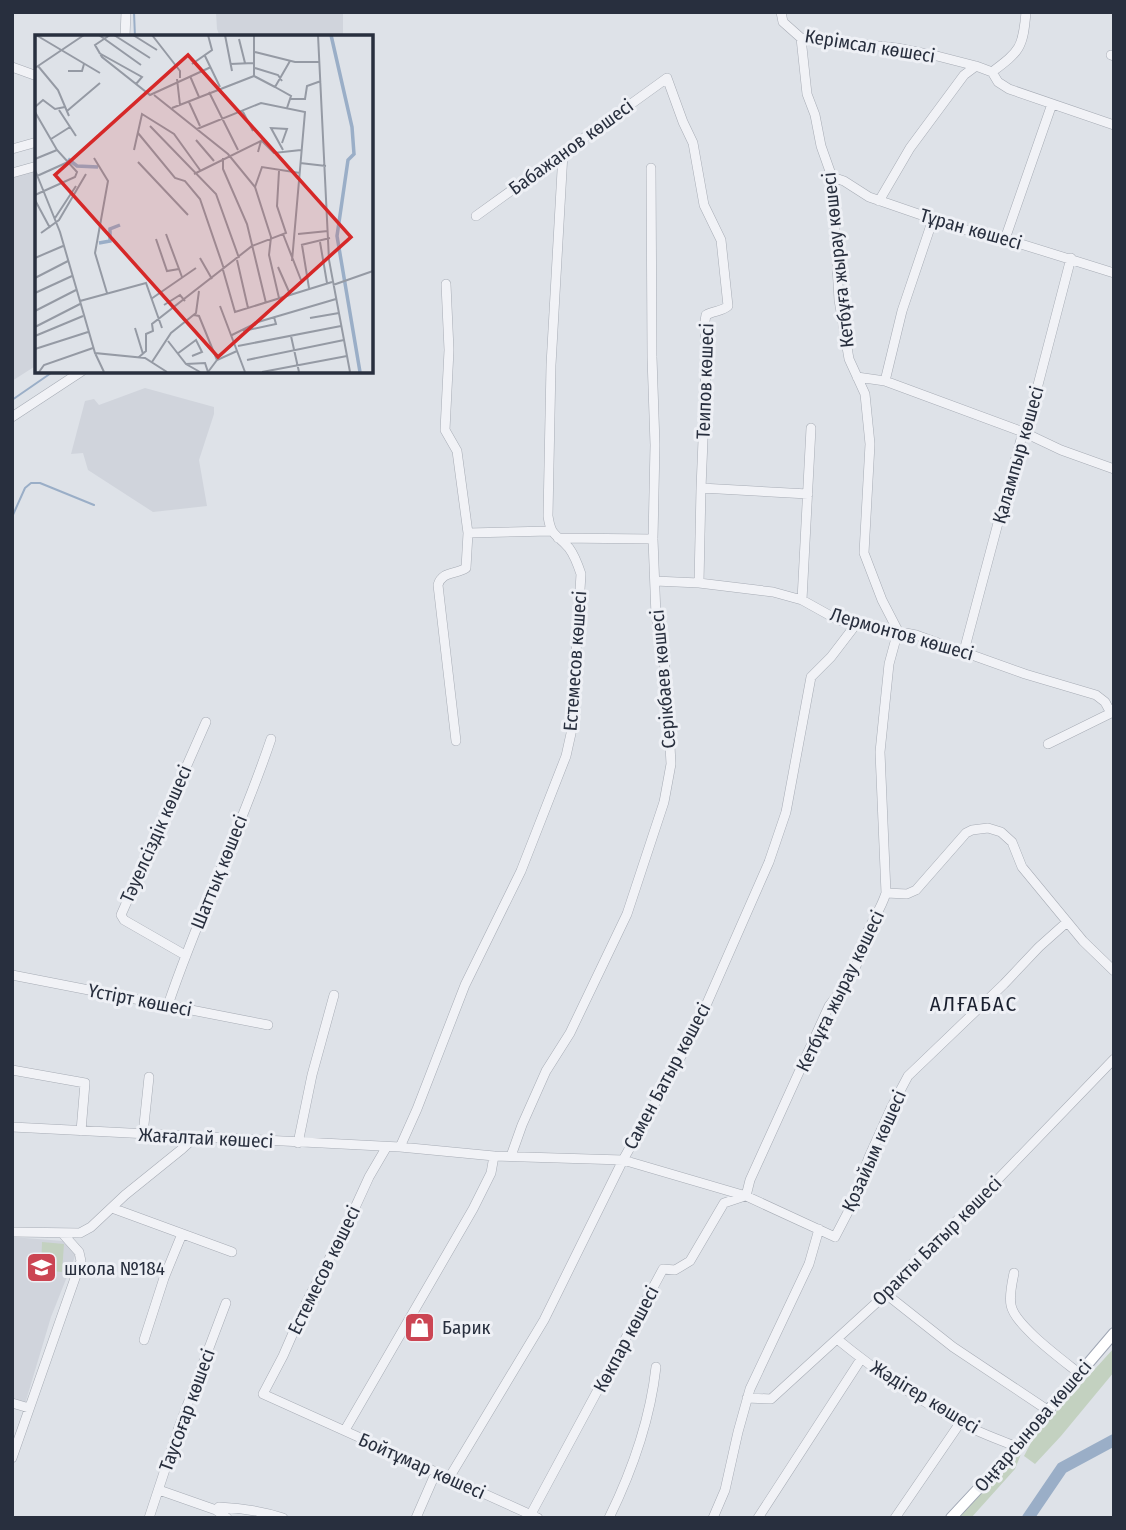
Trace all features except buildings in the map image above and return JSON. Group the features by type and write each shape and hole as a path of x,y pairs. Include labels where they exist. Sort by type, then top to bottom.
{"main road":[{"name":"Оңғарсынова көшесі","path":"951,1518 1049,1411 1114,1334"}],"street":[{"path":"125,35 126,12"},
{"path":"992,72 1018,50 1024,36 1026,12"},
{"name":"Керімсал көшесі","path":"782,17 801,38 897,48 976,66 992,72 998,82 1009,89 1114,125"},
{"name":"Кетбұға жырау көшесі","path":"746,1196 750,1180 829,1006 855,968 867,933 886,893 880,752 889,663 898,631 882,600 864,553 870,444 865,394 849,359 839,300 832,177 807,94 801,38"},
{"path":"879,201 910,148 964,75 976,66"},
{"path":"12,68 35,75"},
{"name":"Бабажанов көшесі","path":"476,216 667,78"},
{"name":"Теипов көшесі","path":"667,78 693,143 704,205 721,240 728,306 706,315 705,321 699,583"},
{"path":"1005,239 1052,104"},
{"path":"12,149 35,143"},
{"path":"554,535 548,516 551,365 564,153"},
{"path":"12,173 35,167"},
{"name":"Серікбаев көшесі","path":"511,1156 546,1071 570,1033 627,914 663,802 671,764 666,674 656,616 653,539 655,445 652,168"},
{"name":"Тұран көшесі","path":"832,177 879,201 962,229 1005,239 1114,273"},
{"path":"885,381 902,311 933,219"},
{"name":"Қалампыр көшесі","path":"964,651 1033,404 1070,258"},
{"path":"446,284 449,350 445,430 457,451 468,533 466,568 444,575 438,585 456,741"},
{"path":"12,417 79,373"},
{"path":"857,377 885,381 1114,469"},
{"path":"802,600 811,428"},
{"path":"701,488 808,494"},
{"path":"468,533 653,539"},
{"name":"Естемесов көшесі","path":"400,1147 465,985 521,871 566,756 575,720 575,668 581,574 569,548 554,535"},
{"name":"Лермонтов көшесі","path":"655,582 699,583 773,592 802,600 838,620 898,631 964,651 1025,674 1096,695 1105,702 1112,715 1048,744"},
{"name":"Самен Батыр көшесі","path":"449,1478 544,1320 623,1160 693,1035 769,862 786,812 811,677 831,657 857,623"},
{"name":"Тәуелсіздік көшесі","path":"185,955 124,920 121,915 206,722"},
{"name":"Шаттық көшесі","path":"168,1005 185,955 271,739"},
{"path":"886,893 907,894 916,890 966,833 988,828 1001,832 1012,842 1022,867 1083,941 1114,971"},
{"name":"Қозайым көшесі","path":"819,1229 835,1237 892,1106 908,1076 1067,922"},
{"name":"Үстірт көшесі","path":"12,975 268,1025"},
{"path":"298,1143 312,1074 334,995"},
{"name":"Оракты Батыр көшесі","path":"747,1398 772,1399 886,1294 906,1270 942,1237 1114,1059"},
{"path":"12,1070 85,1083 80,1131"},
{"path":"143,1134 149,1077"},
{"name":"Жағалтай көшесі","path":"12,1127 400,1147"},
{"path":"12,1232 80,1233 91,1227 195,1136"},
{"name":"Естемесов көшесі","path":"263,1394 386,1147"},
{"path":"400,1147 494,1156 623,1160 746,1196 819,1229 809,1264 747,1398 725,1490 713,1518"},
{"path":"345,1430 473,1209 491,1173 494,1156"},
{"name":"Көкпар көшесі","path":"534,1516 663,1269 675,1270 690,1261 724,1203 746,1196"},
{"path":"112,1208 232,1252"},
{"path":"12,1458 80,1261 79,1252 62,1233"},
{"path":"144,1340 182,1234"},
{"path":"1014,1273 1011,1298 1013,1312 1035,1337 1080,1374"},
{"path":"886,1294 953,1347 1049,1411"},
{"name":"Тауcоғар көшесі","path":"149,1518 179,1427 226,1303"},
{"name":"Жәдігер көшесі","path":"837,1339 895,1383 960,1423 1017,1447"},
{"path":"758,1518 861,1359"},
{"path":"609,1518 636,1457 648,1415 656,1367"},
{"name":"Бойтұмар көшесі","path":"263,1394 534,1516"},
{"path":"12,1403 29,1408"},
{"path":"895,1518 960,1423"},
{"path":"416,1518 436,1472"},
{"path":"159,1490 216,1510 227,1518"},
{"path":"216,1510 219,1507 237,1508 283,1518"}],"shaded area":[{"path":"216,12 343,12 343,35 219,35"},
{"path":"35,170 35,366 12,381 12,176"},
{"path":"145,388 214,407 199,460 207,506 153,512 88,470 83,453 71,454 85,401 94,399 99,405"},
{"name":"школа №184","path":"12,1237 63,1241 76,1254 51,1317 25,1404 12,1400"}],"green space":[{"path":"42,1242 64,1244 62,1272 41,1270"},
{"path":"1114,1348 1114,1372 1061,1436 1035,1464 1024,1456 1035,1435"},
{"path":"1012,1453 1021,1454 1015,1469 971,1518 951,1518"}],"waterway":[{"path":"134,12 135,35"},
{"path":"12,400 51,373"},
{"path":"12,517 25,488 31,483 40,483 94,505"},
{"path":"1028,1518 1062,1468 1114,1440"}],"place":[{"name":"школа №184","path":"41,1268"},
{"name":"Барик","path":"419,1327"}],"district":[{"name":"АЛҒАБАС","path":"974,1004"}]}
